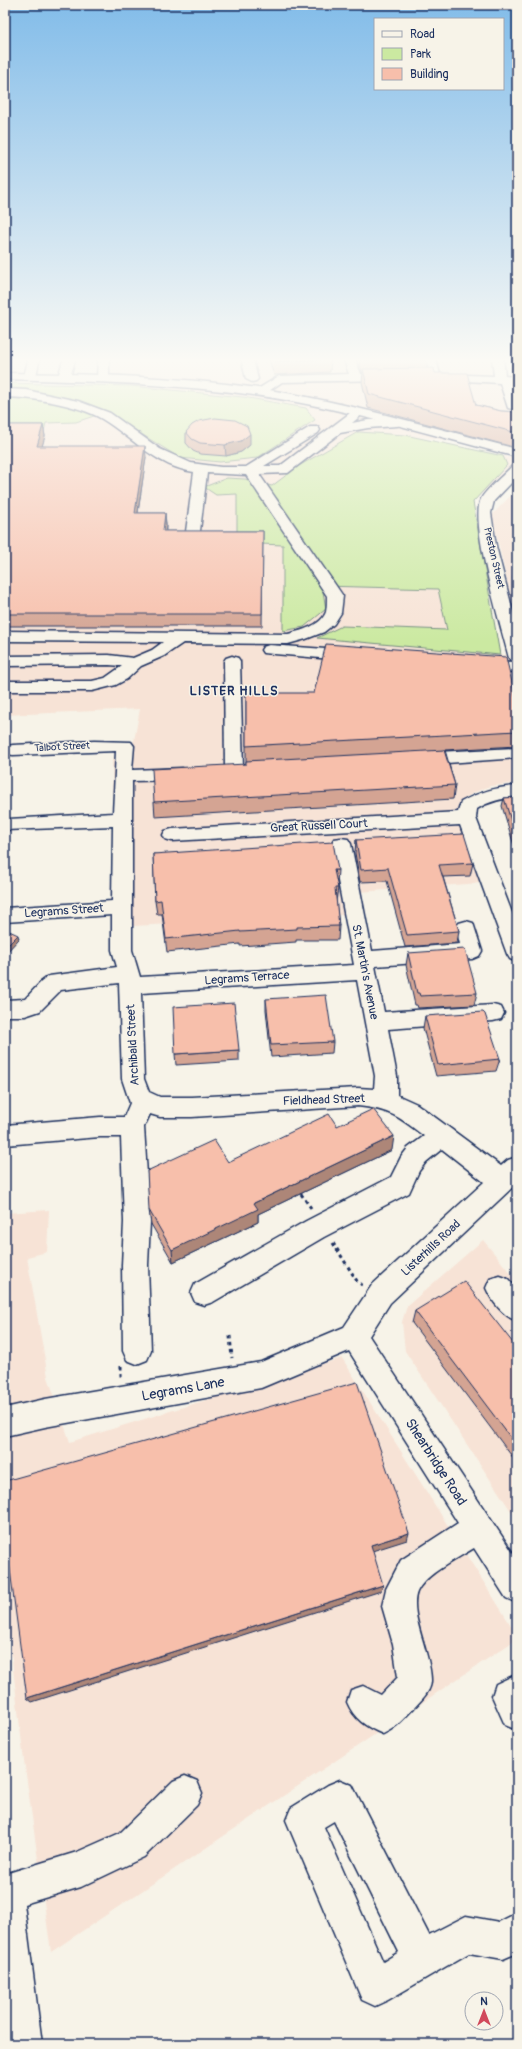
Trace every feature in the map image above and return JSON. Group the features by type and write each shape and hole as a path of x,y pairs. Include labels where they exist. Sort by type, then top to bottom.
{"street":[{"path":"157,453 188,467 221,471 283,470 306,453"},
{"path":"250,470 279,453"},
{"path":"192,539 201,469"},
{"name":"Preston Street","path":"517,469 487,500 484,513 489,546 517,658"},
{"path":"5,636 288,639 312,632 322,626 332,615 335,596 250,470"},
{"path":"5,686 92,686 110,682 121,676 134,664 158,653 181,637"},
{"path":"269,650 373,658"},
{"path":"5,660 109,660 134,664"},
{"path":"232,661 234,769"},
{"path":"460,664 517,667"},
{"name":"Talbot Street","path":"13,750 110,745"},
{"name":"Archibald Street","path":"110,745 125,746 123,776 122,950 129,980 133,1080 139,1098 146,1103"},
{"path":"401,760 517,753"},
{"path":"123,776 197,772"},
{"path":"517,792 498,792 482,798 468,806 467,818 517,954"},
{"name":"Great Russell Court","path":"172,835 339,835 467,818"},
{"path":"9,825 123,819"},
{"name":"St. Martin's Avenue","path":"339,835 363,965 386,1076 385,1100"},
{"name":"Legrams Street","path":"5,915 122,907"},
{"name":"Legrams Terrace","path":"5,1008 27,1007 35,1003 51,984 57,982 129,980 363,965 472,951 466,928"},
{"path":"375,1021 493,1013"},
{"name":"Fieldhead Street","path":"146,1103 160,1107 192,1107 358,1097 385,1100 410,1112 441,1136 509,1174"},
{"path":"137,1351 135,1265 137,1222 132,1127 139,1109 146,1103"},
{"path":"5,1135 100,1127 132,1127"},
{"path":"204,1293 322,1226 400,1185 410,1164 418,1155 441,1136"},
{"name":"Listerhills Road","path":"354,1336 378,1299 509,1174"},
{"path":"499,1288 517,1308"},
{"name":"Legrams Lane","path":"5,1422 45,1413 261,1375 354,1336"},
{"name":"Shearbridge Road","path":"354,1336 517,1587"},
{"path":"363,1702 383,1717 415,1682 409,1644 398,1606 402,1589 412,1571 478,1527"},
{"path":"517,1690 508,1696 517,1713"},
{"path":"5,1892 81,1869 132,1845 185,1793"},
{"path":"422,1960 340,1797 303,1820 375,1987 422,1960 466,1934 503,1941 517,1930"},
{"path":"5,1900 23,2044"}],"path":[{"path":"301,1194 357,1281 378,1299"},
{"path":"120,1400 121,1363 137,1351"}],"shaded area":[{"path":"5,453 488,453 517,459 473,502 500,655 517,655 517,783 490,786 473,793 459,802 458,810 481,883 346,893 343,915 114,927 112,759 134,741 140,709 5,715"},
{"path":"517,489 517,625 492,515"},
{"path":"49,1210 47,1252 27,1257 48,1377 70,1442 342,1358 517,1635 517,1639 51,1952 23,1753 5,1600 5,1213"},
{"path":"483,1240 517,1281 517,1520 405,1351 402,1322 407,1306"}],"green space":[{"path":"171,453 265,453 257,458 220,462 180,458"},
{"path":"322,453 487,453 503,456 507,465 473,502 500,655 317,638 342,626 447,630 438,589 322,586 326,609 304,627 283,631 283,545 237,543 237,494 216,495 204,487 227,478 245,479 272,486 297,467"}],"building":[{"path":"5,453 144,453 135,513 165,513 163,531 263,531 262,614 5,614"},
{"path":"326,644 506,657 517,704 517,731 246,746 246,693 314,693"},
{"path":"444,750 455,785 154,802 152,769 246,764 246,761"},
{"path":"517,797 517,840 504,798"},
{"path":"464,834 473,863 439,865 459,931 407,935 388,868 361,870 356,840"},
{"path":"333,842 338,870 334,870 338,888 335,888 339,926 240,931 166,939 161,900 155,901 153,854"},
{"path":"5,929 18,935 5,948"},
{"path":"465,949 477,993 420,996 419,993 417,993 408,953"},
{"path":"326,995 333,1042 271,1045 266,999"},
{"path":"234,1003 239,1050 175,1054 173,1007"},
{"path":"483,1012 485,1014 500,1059 438,1065 425,1016"},
{"path":"373,1109 394,1136 254,1203 258,1209 172,1250 149,1210 147,1171 214,1140 228,1162 329,1114 337,1126"},
{"path":"464,1281 517,1348 517,1446 415,1311"},
{"path":"357,1382 409,1533 371,1545 383,1585 27,1698 5,1532 5,1481"}],"district":[{"name":"LISTER HILLS","path":"234,691"}]}
